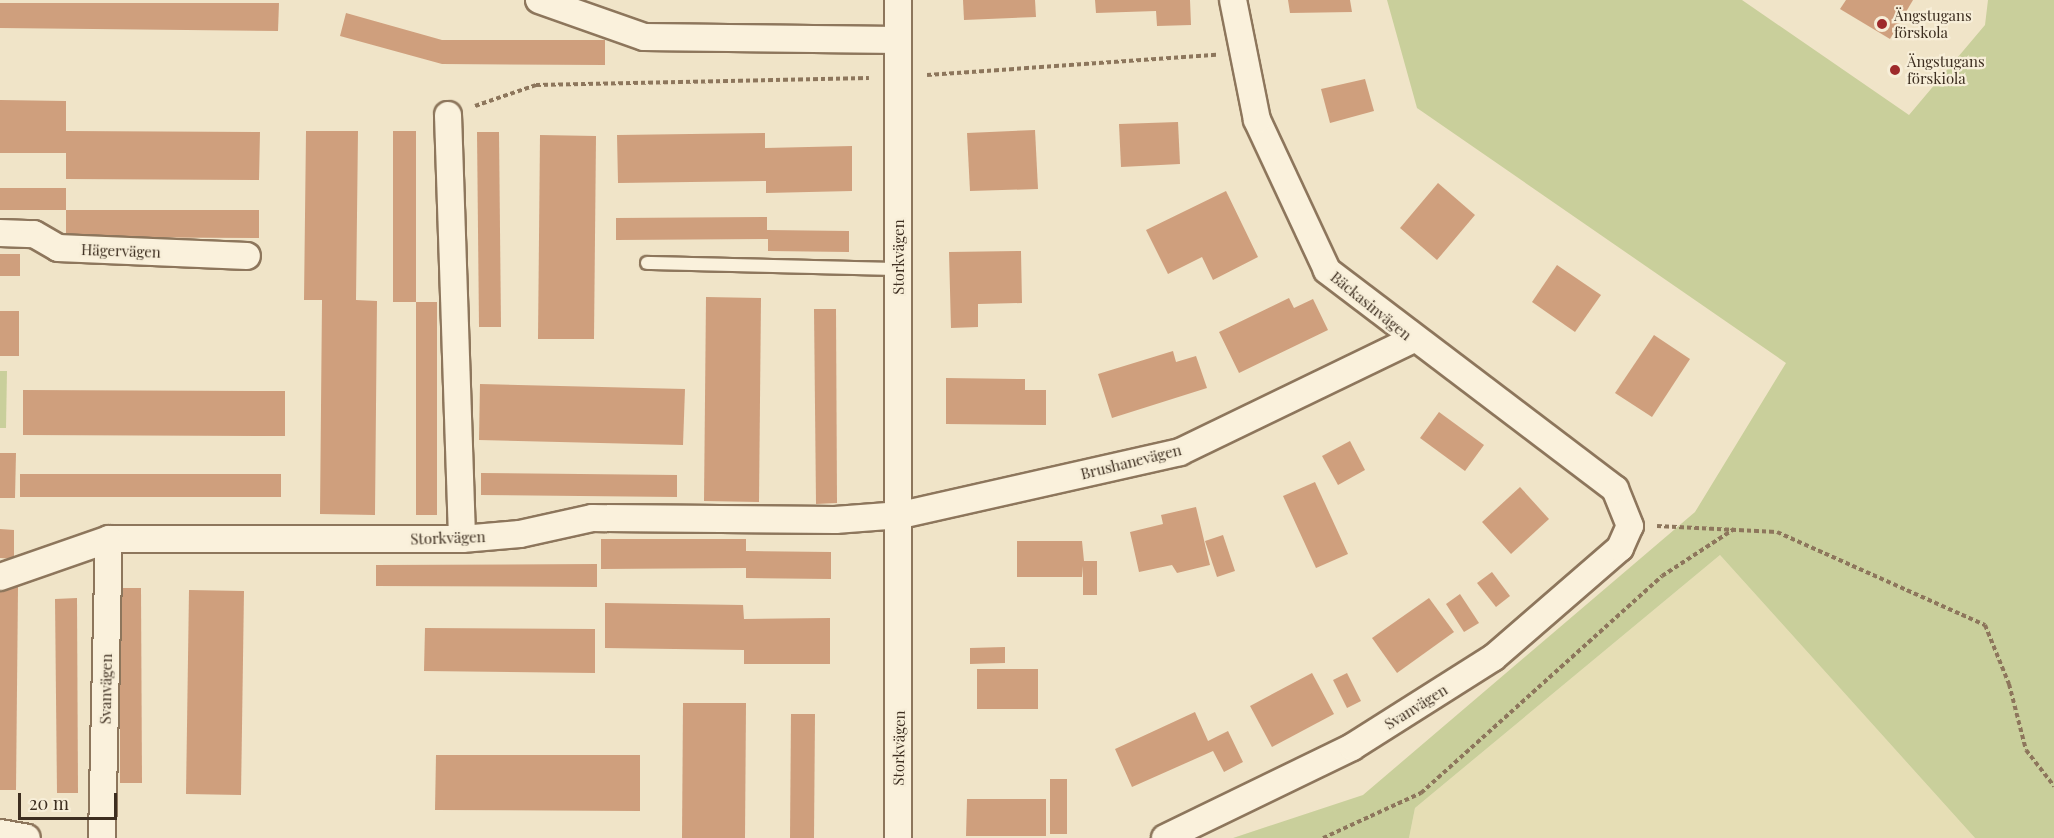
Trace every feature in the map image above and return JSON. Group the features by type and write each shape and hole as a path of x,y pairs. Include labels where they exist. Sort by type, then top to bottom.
{"street":[{"path":"538,0 644,37 898,40"},
{"name":"Storkvägen","path":"898,0 901,515 898,838"},
{"name":"Bäckasinvägen","path":"1233,0 1257,120 1327,270 1412,340 1615,489 1630,526"},
{"path":"448,115 462,539"},
{"name":"Hägervägen","path":"0,233 34,234 58,248 247,256"},
{"name":"Brushanevägen","path":"901,515 1180,452 1412,340"},
{"name":"Storkvägen","path":"0,577 109,539 462,539 520,534 592,518 835,520 901,515"},
{"name":"Svanvägen","path":"1165,838 1352,747 1493,658 1620,548 1630,526"},
{"name":"Svanvägen","path":"102,838 109,539"},
{"path":"0,833 27,838"}],"lane":[{"path":"648,263 899,269"}],"path":[{"path":"448,115 536,85 898,77 1244,52"},
{"path":"1656,526 1736,528 1777,532 1985,625 2009,684 2026,750 2054,786"},
{"path":"1323,838 1421,793 1662,576 1736,528"}],"shaded area":[{"path":"1720,555 1975,838 1409,838 1415,808"}],"green space":[{"path":"1387,0 1742,0 1909,115 1985,25 1988,0 2054,0 2054,838 1975,838 1720,555 1415,808 1409,838 1233,838 1363,795 1695,512 1786,363 1417,108"},
{"path":"0,371 7,371 6,428 0,428"}],"building":[{"path":"963,0 1035,0 1036,17 964,20"},
{"path":"1095,0 1190,0 1191,25 1157,26 1156,11 1096,13"},
{"path":"1288,0 1350,0 1352,12 1290,13"},
{"name":"Ängstugans förskola","path":"1846,0 1913,0 1890,39 1840,9"},
{"path":"0,3 279,3 278,31 0,28"},
{"path":"346,13 442,40 605,40 605,65 442,64 340,36"},
{"path":"1365,79 1374,111 1330,123 1321,89"},
{"path":"0,100 66,101 66,131 260,132 259,180 66,179 66,153 0,153"},
{"path":"1178,122 1180,164 1121,167 1119,124"},
{"path":"1035,130 1038,189 970,191 967,133"},
{"path":"306,131 358,131 356,300 377,301 375,515 320,514 322,300 304,300"},
{"path":"393,131 416,131 416,302 393,302"},
{"path":"477,132 499,132 501,327 479,327"},
{"path":"765,133 765,148 852,146 852,191 766,193 766,181 618,183 617,135"},
{"path":"540,135 596,136 594,339 538,339"},
{"path":"1438,183 1475,215 1437,260 1400,228"},
{"path":"0,188 66,188 66,210 0,210"},
{"path":"1226,191 1258,257 1213,280 1202,257 1168,274 1146,230"},
{"path":"66,210 259,210 259,238 66,237"},
{"path":"767,217 767,230 849,231 849,252 768,251 768,239 616,240 616,218"},
{"path":"1021,251 1022,303 978,304 978,327 951,328 949,252"},
{"path":"0,254 20,254 20,276 0,276"},
{"path":"1557,265 1601,295 1575,332 1532,302"},
{"path":"706,297 761,298 759,502 704,501"},
{"path":"1289,298 1294,308 1313,299 1328,330 1239,373 1219,332"},
{"path":"416,302 437,302 437,515 416,515"},
{"path":"814,309 836,309 837,503 816,504"},
{"path":"0,311 19,311 19,356 0,356"},
{"path":"1654,335 1690,359 1652,417 1615,393"},
{"path":"1173,351 1176,362 1196,356 1207,388 1112,418 1098,374"},
{"path":"946,378 1025,379 1025,390 1046,390 1046,425 946,424"},
{"path":"480,384 685,389 683,445 479,440"},
{"path":"23,390 285,391 285,436 23,435"},
{"path":"1439,412 1484,445 1465,471 1420,438"},
{"path":"1350,441 1365,470 1338,485 1322,456"},
{"path":"0,453 16,453 15,498 0,498"},
{"path":"481,473 677,475 677,497 481,495"},
{"path":"20,474 281,474 281,497 20,497"},
{"path":"1315,482 1348,554 1316,568 1283,496"},
{"path":"1520,487 1549,519 1511,554 1482,522"},
{"path":"1196,507 1210,565 1177,573 1172,565 1139,572 1130,532 1163,524 1161,515"},
{"path":"0,529 14,530 14,559 0,558"},
{"path":"1223,535 1235,571 1217,577 1205,541"},
{"path":"601,539 746,539 746,551 831,552 831,579 746,578 746,568 601,569"},
{"path":"1017,541 1082,541 1084,561 1097,561 1097,595 1083,595 1083,566 1082,577 1017,577"},
{"path":"597,564 597,587 376,586 376,565"},
{"path":"1492,572 1510,596 1496,607 1477,583"},
{"path":"0,586 18,587 16,790 0,790"},
{"path":"120,588 141,588 142,783 120,783"},
{"path":"189,590 244,591 241,795 186,794"},
{"path":"1460,594 1479,623 1464,632 1446,604"},
{"path":"77,598 78,793 57,793 55,599"},
{"path":"1429,598 1454,632 1397,673 1372,638"},
{"path":"605,603 743,605 744,619 830,618 830,664 744,664 744,650 605,648"},
{"path":"425,628 595,629 595,673 424,671"},
{"path":"1005,647 1005,663 970,664 970,648"},
{"path":"977,669 1038,669 1038,709 977,709"},
{"path":"1312,673 1334,714 1272,747 1250,706"},
{"path":"1347,673 1361,701 1347,708 1333,680"},
{"path":"683,703 746,703 745,838 682,838"},
{"path":"1195,712 1208,741 1228,731 1243,762 1224,772 1213,751 1132,787 1115,749"},
{"path":"791,714 815,714 814,838 790,838"},
{"path":"436,755 640,755 640,811 435,810"},
{"path":"1050,779 1067,779 1067,834 1050,834"},
{"path":"967,799 1046,799 1046,836 966,836"}],"place":[{"name":"Ängstugans förskola","path":"1882,24"},
{"name":"Ängstugans förskiola","path":"1895,70"}]}
